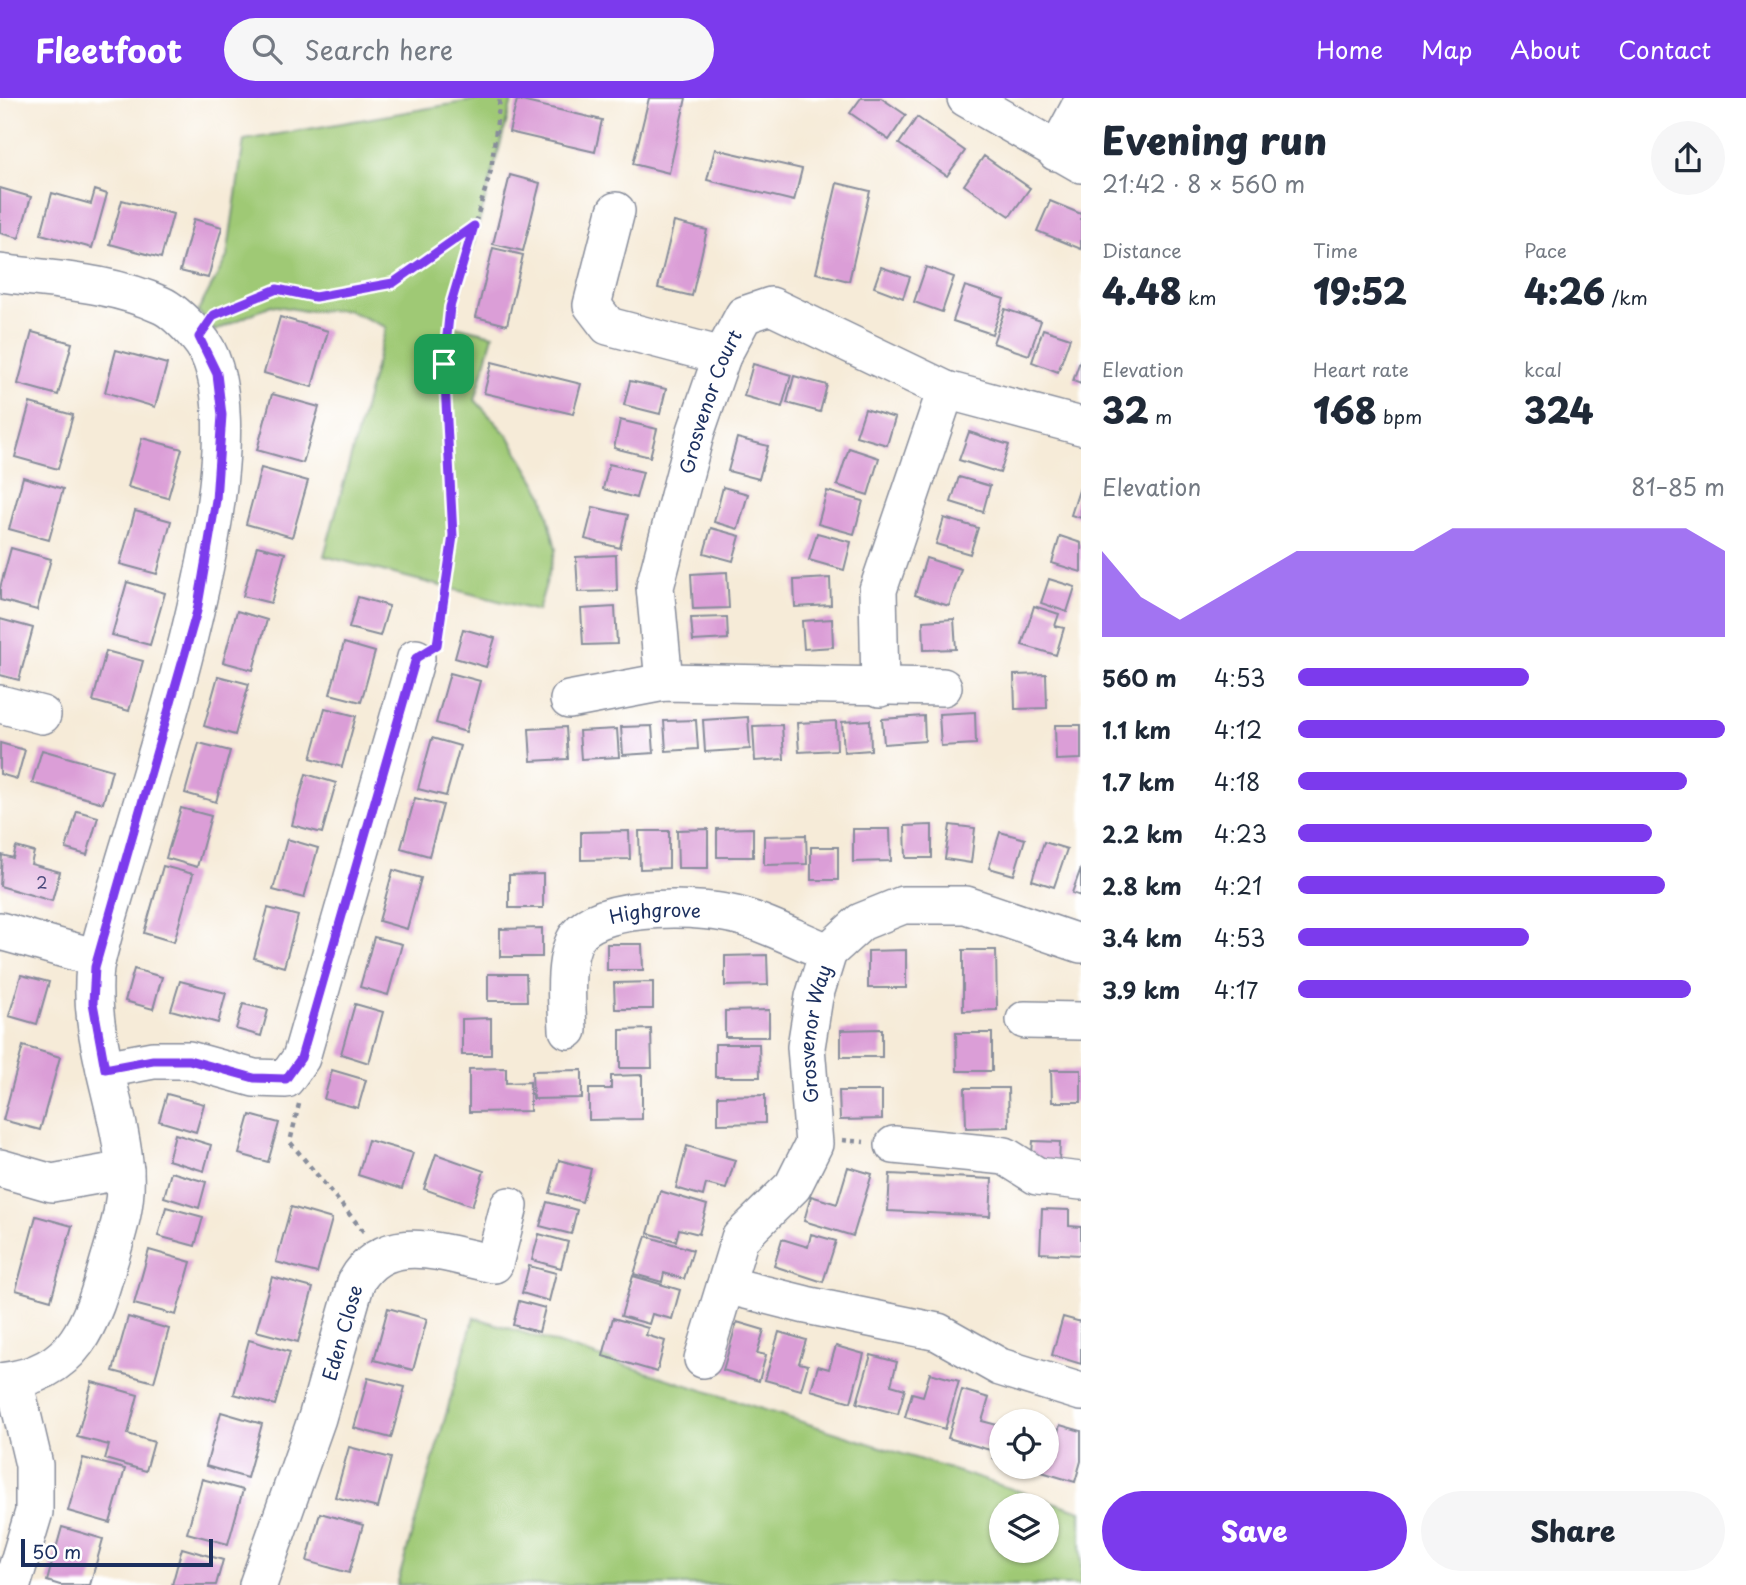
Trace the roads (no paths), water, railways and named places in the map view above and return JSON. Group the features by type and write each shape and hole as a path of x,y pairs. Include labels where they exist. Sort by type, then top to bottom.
{"street":[{"path":"966,98 1069,158 1081,105"},
{"path":"616,211 593,305 608,326 722,356"},
{"path":"0,273 102,287 163,305 199,337 217,374 222,415 216,500 197,611 97,958 93,1003 120,1130 127,1202 92,1320 74,1348 47,1367 7,1381 34,1465 34,1512 12,1585"},
{"name":"Grosvenor Court","path":"664,682 655,587 696,431 722,356 744,315 771,306 946,390 1081,426"},
{"path":"880,688 878,590 946,390"},
{"path":"105,1069 153,1060 189,1060 254,1078 286,1079 301,1058 416,658"},
{"path":"569,699 664,682 880,688 943,687"},
{"path":"0,705 42,715"},
{"name":"Grosvenor Way","path":"703,1359 740,1238 793,1186 814,1144 806,1047 814,997 828,952 861,922 903,905 966,905 1081,944"},
{"name":"Highgrove","path":"568,1030 567,970 578,935 600,919 625,911 719,911 744,917 828,952"},
{"path":"0,931 97,958"},
{"path":"1025,1020 1081,1021"},
{"path":"894,1145 1005,1156 1037,1176 1081,1181"},
{"path":"0,1168 52,1183 125,1170"},
{"name":"Eden Close","path":"258,1585 317,1418 356,1282 364,1269 378,1255 397,1249 429,1250 494,1264 509,1206"},
{"path":"726,1284 806,1306 938,1332 1000,1367 1081,1392"}]}
